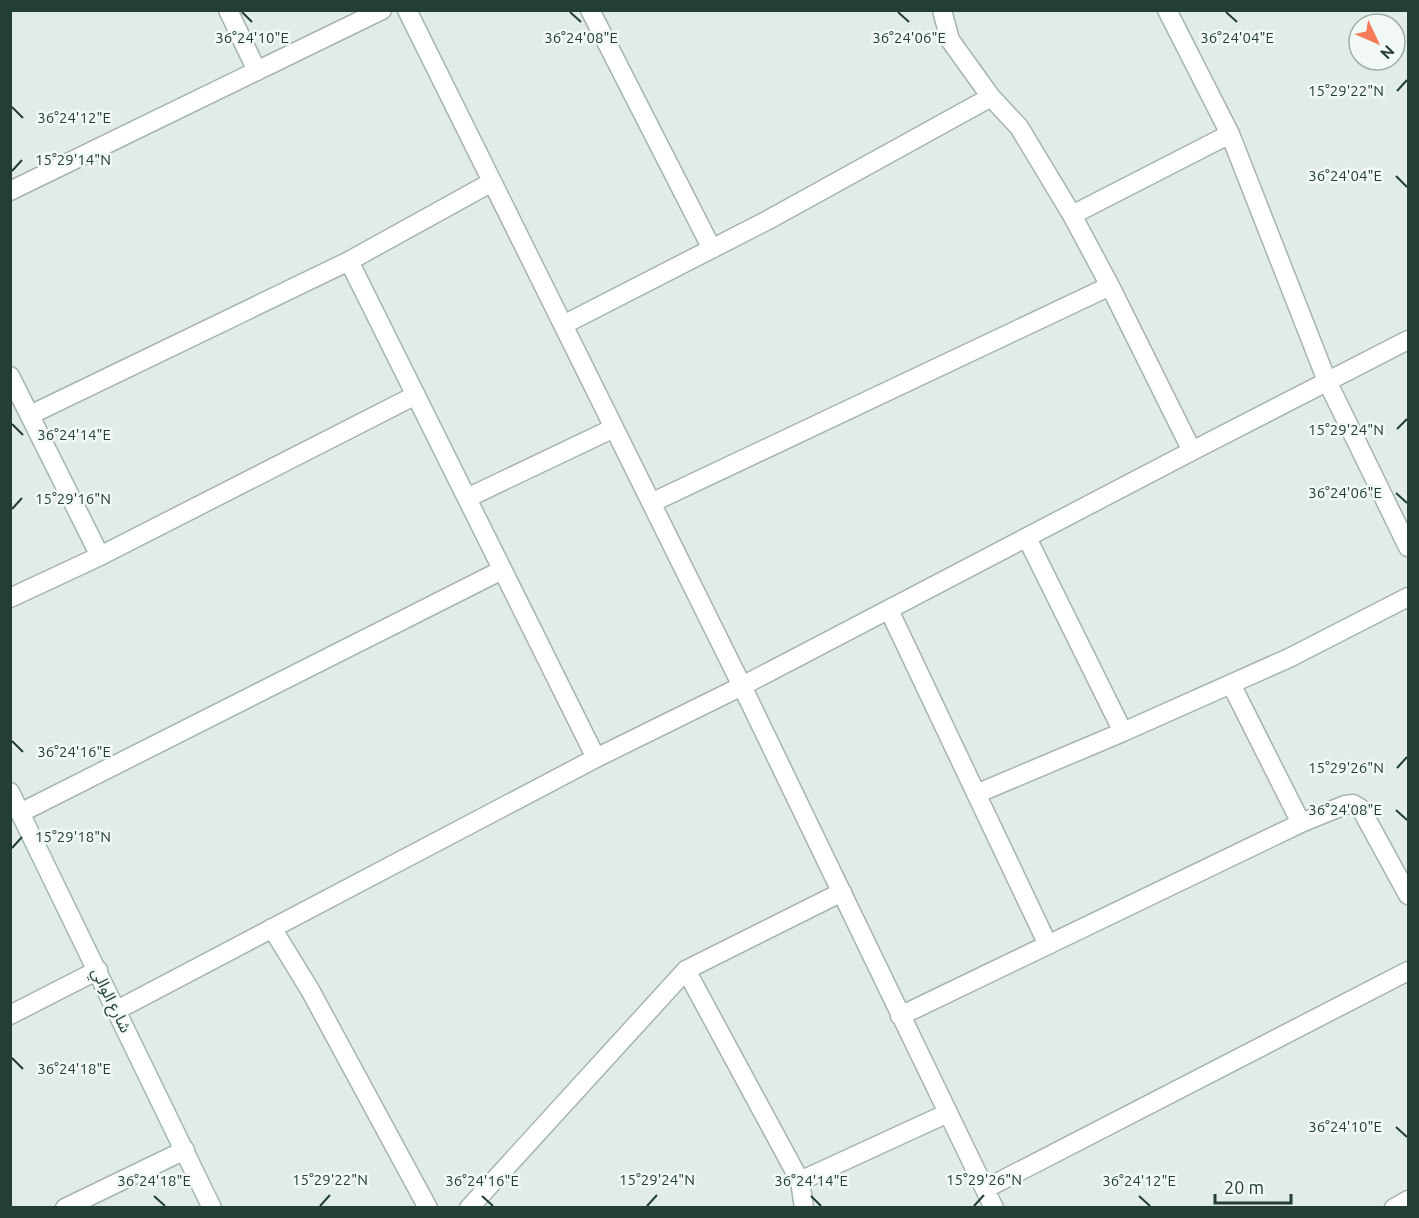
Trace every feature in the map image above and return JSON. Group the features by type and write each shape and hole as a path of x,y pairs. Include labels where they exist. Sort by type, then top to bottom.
{"street":[{"path":"228,10 257,71"},
{"path":"10,191 382,10"},
{"path":"407,10 742,686 994,1208"},
{"path":"590,10 712,249"},
{"path":"942,10 950,40 991,97 1019,128 1072,215 1192,451"},
{"path":"1167,10 1230,134 1327,381 1408,548"},
{"path":"563,325 712,249 991,97"},
{"path":"1072,215 1230,134"},
{"path":"30,415 349,261 492,182"},
{"path":"349,261 596,758"},
{"path":"651,503 1110,286"},
{"path":"117,1010 596,758 742,686 1408,340"},
{"path":"10,376 100,556"},
{"path":"10,598 100,556 416,395"},
{"path":"467,498 614,428"},
{"path":"1027,538 1123,732"},
{"path":"20,813 502,570"},
{"path":"976,794 1232,684 1408,597"},
{"path":"889,610 1048,945"},
{"path":"1232,684 1301,823"},
{"name":"شارع الوالي","path":"10,792 212,1208"},
{"path":"900,1016 1301,823 1345,805 1353,804 1360,809 1408,895"},
{"path":"470,1208 686,970 842,892"},
{"path":"272,927 310,990 428,1208"},
{"path":"10,1015 98,970"},
{"path":"686,970 800,1181 804,1208"},
{"path":"985,1190 1408,971"},
{"path":"800,1181 948,1113"},
{"path":"65,1208 185,1150"},
{"path":"1394,1208 1408,1200"}]}
